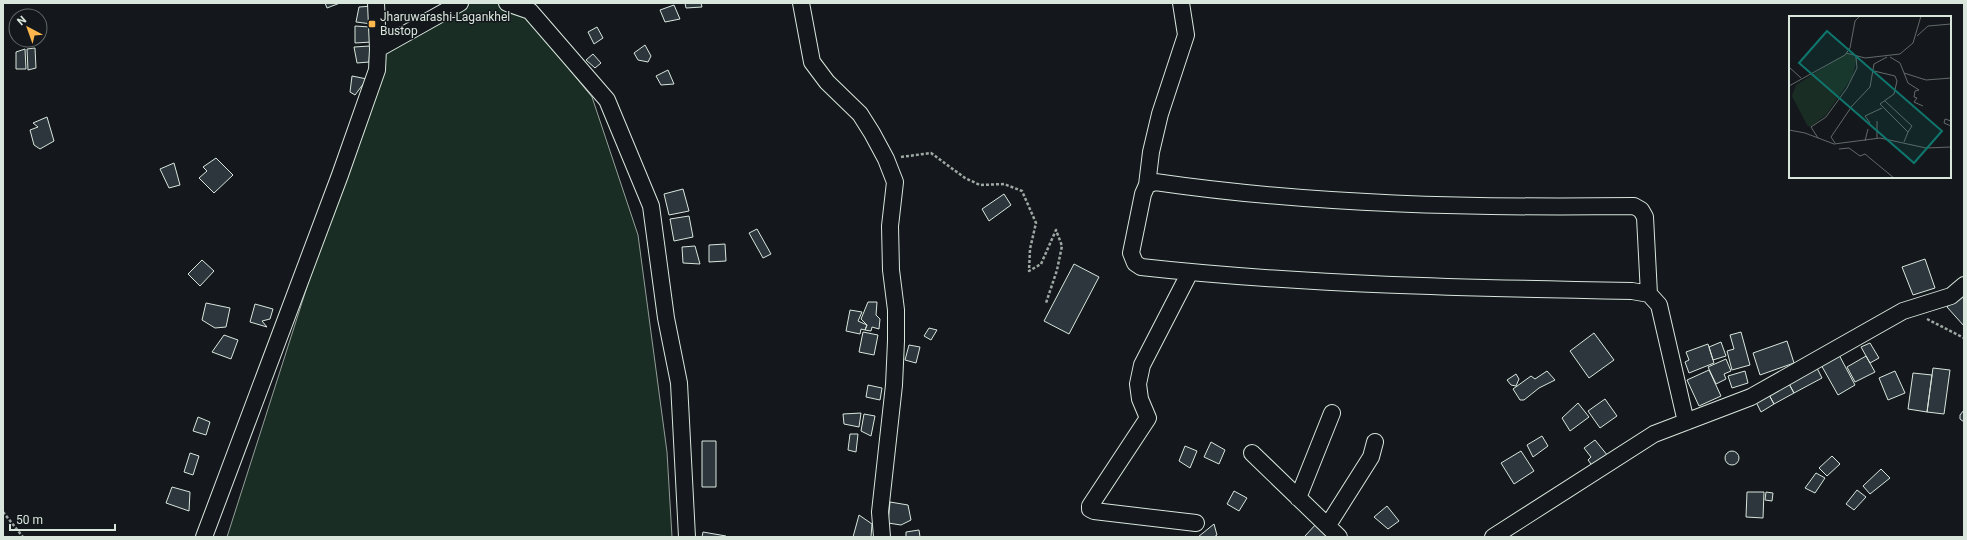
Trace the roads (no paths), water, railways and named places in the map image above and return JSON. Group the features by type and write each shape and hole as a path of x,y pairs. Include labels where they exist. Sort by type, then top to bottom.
{"street":[{"path":"204,537 340,175 377,70 378,49 376,3"},
{"path":"378,49 460,3"},
{"path":"507,3 530,11 607,100 651,206 666,318 679,383 687,537"},
{"path":"801,3 812,62 827,82 860,114 886,159 895,182 890,226 890,270 896,310 896,341 894,385 881,505 882,537"},
{"path":"1181,3 1186,35 1160,114 1151,152 1147,185 1143,194 1131,253 1135,263 1142,267 1190,272 1434,288 1632,291 1649,294 1659,305 1686,422"},
{"path":"1147,185 1155,182 1224,192 1427,206 1634,206 1641,210 1645,217 1649,294"},
{"path":"1190,272 1142,365 1138,384 1140,399 1148,418 1090,506 1090,509 1094,512 1196,523"},
{"path":"1493,537 1654,434 1751,397 1903,311 1951,296 1964,285"},
{"path":"1298,498 1332,413"},
{"path":"1328,525 1371,457 1375,442"},
{"path":"1252,453 1339,537"}],"place":[{"name":"Jharuwarashi-Lagankhel Bustop","path":"372,24"}]}
